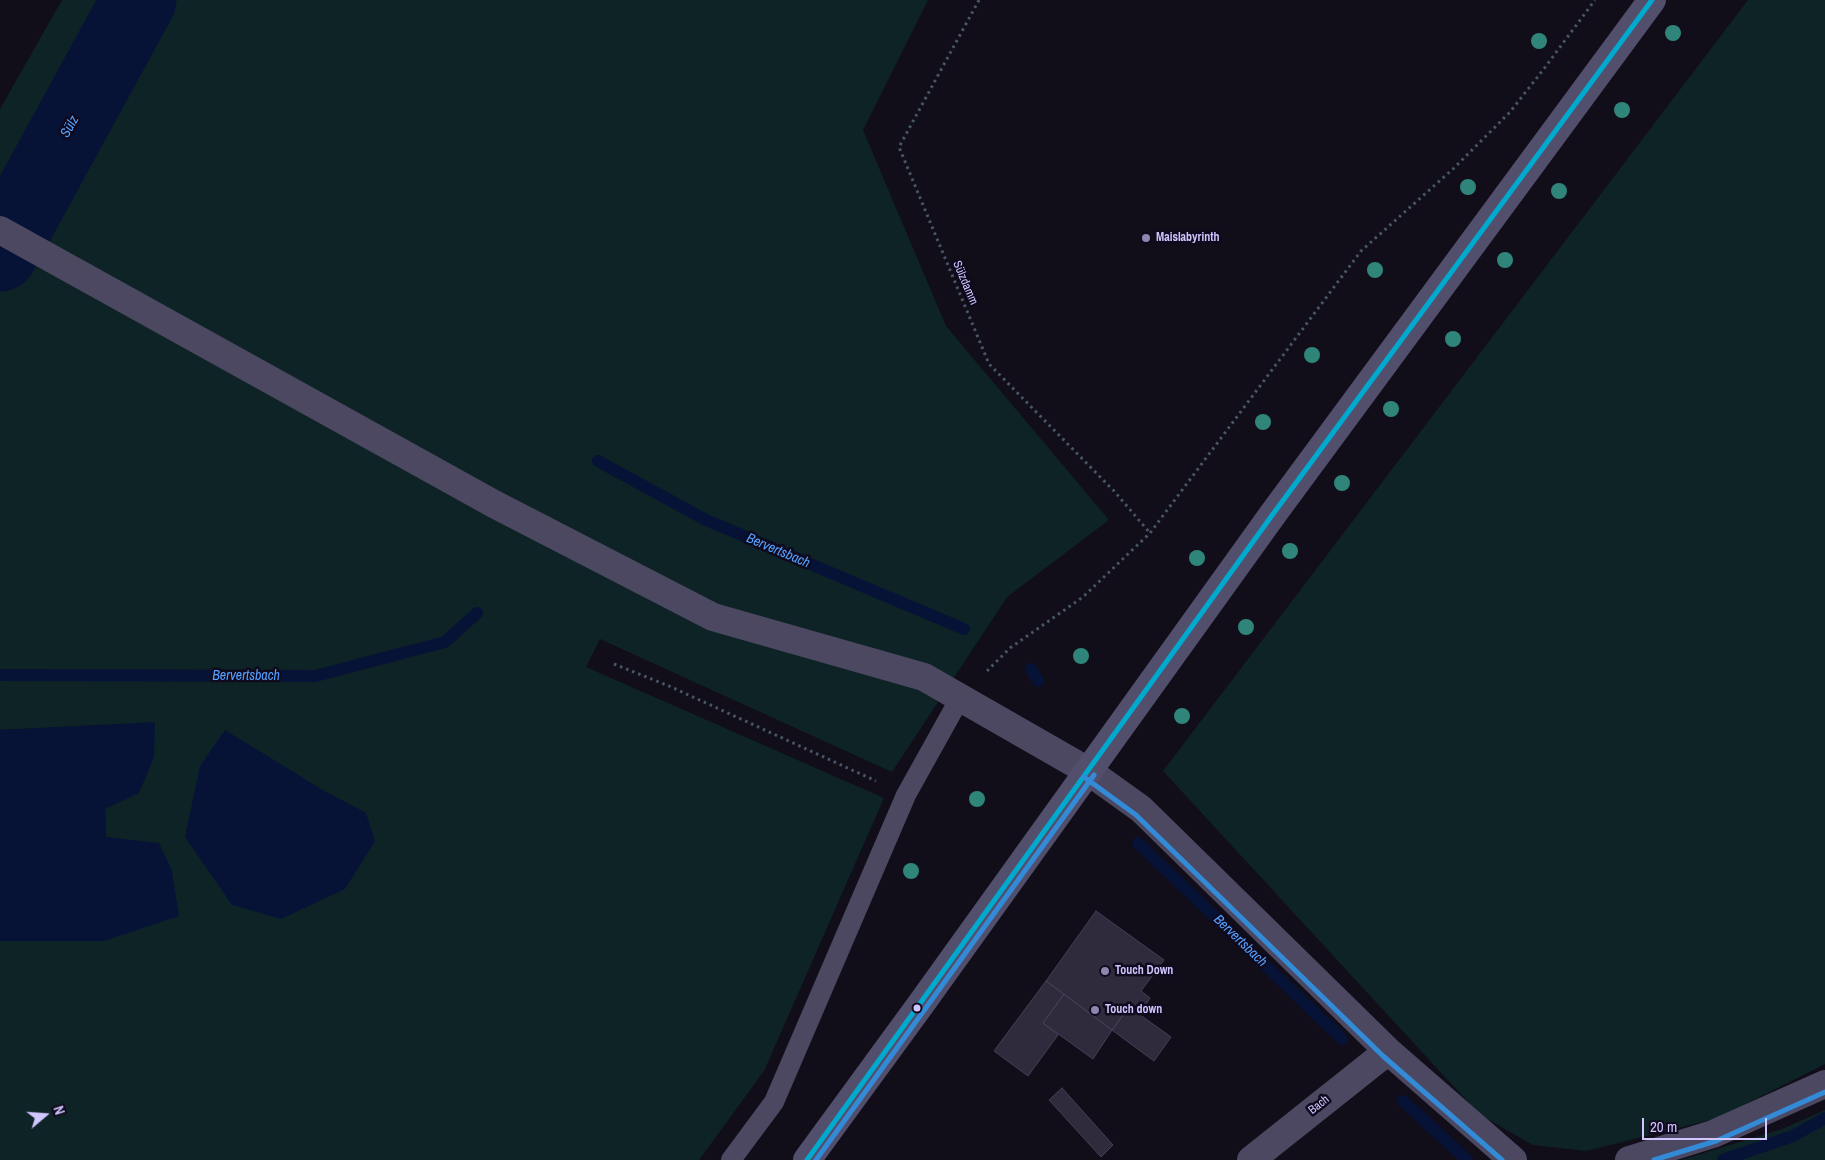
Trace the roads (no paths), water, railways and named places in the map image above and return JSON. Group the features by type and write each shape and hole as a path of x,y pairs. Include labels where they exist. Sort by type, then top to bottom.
{"main road":[{"path":"807,1160 1267,522 1652,0"}],"street":[{"path":"0,230 494,504 712,617 924,677 1088,771 1141,809 1388,1051 1513,1160"},
{"name":"Bach","path":"1251,1160 1388,1051"},
{"path":"1629,1160 1713,1134 1825,1084"}],"lane":[{"path":"731,1160 774,1102 906,795 960,698"}],"water":[{"path":"155,722 154,757 139,793 105,809 106,837 159,843 172,871 179,916 104,941 0,941 0,730"},
{"path":"225,730 326,792 366,813 375,841 345,889 281,919 232,905 185,837 200,766"}],"waterway":[{"name":"Sülz","path":"0,254 139,0"},
{"name":"Bervertsbach","path":"598,461 706,520 964,629"},
{"name":"Bervertsbach","path":"0,675 315,676 445,642 477,613"},
{"name":"Bervertsbach","path":"1031,669 1038,681"},
{"name":"Bervertsbach","path":"1138,843 1342,1039"},
{"name":"Bervertsbach","path":"1403,1101 1467,1160"},
{"name":"Bervertsbach","path":"1723,1160 1793,1136 1825,1118"}],"place":[{"name":"Maislabyrinth","path":"1146,238"},
{"name":"Touch Down","path":"1105,971"},
{"name":"Touch down","path":"1095,1010"}]}
